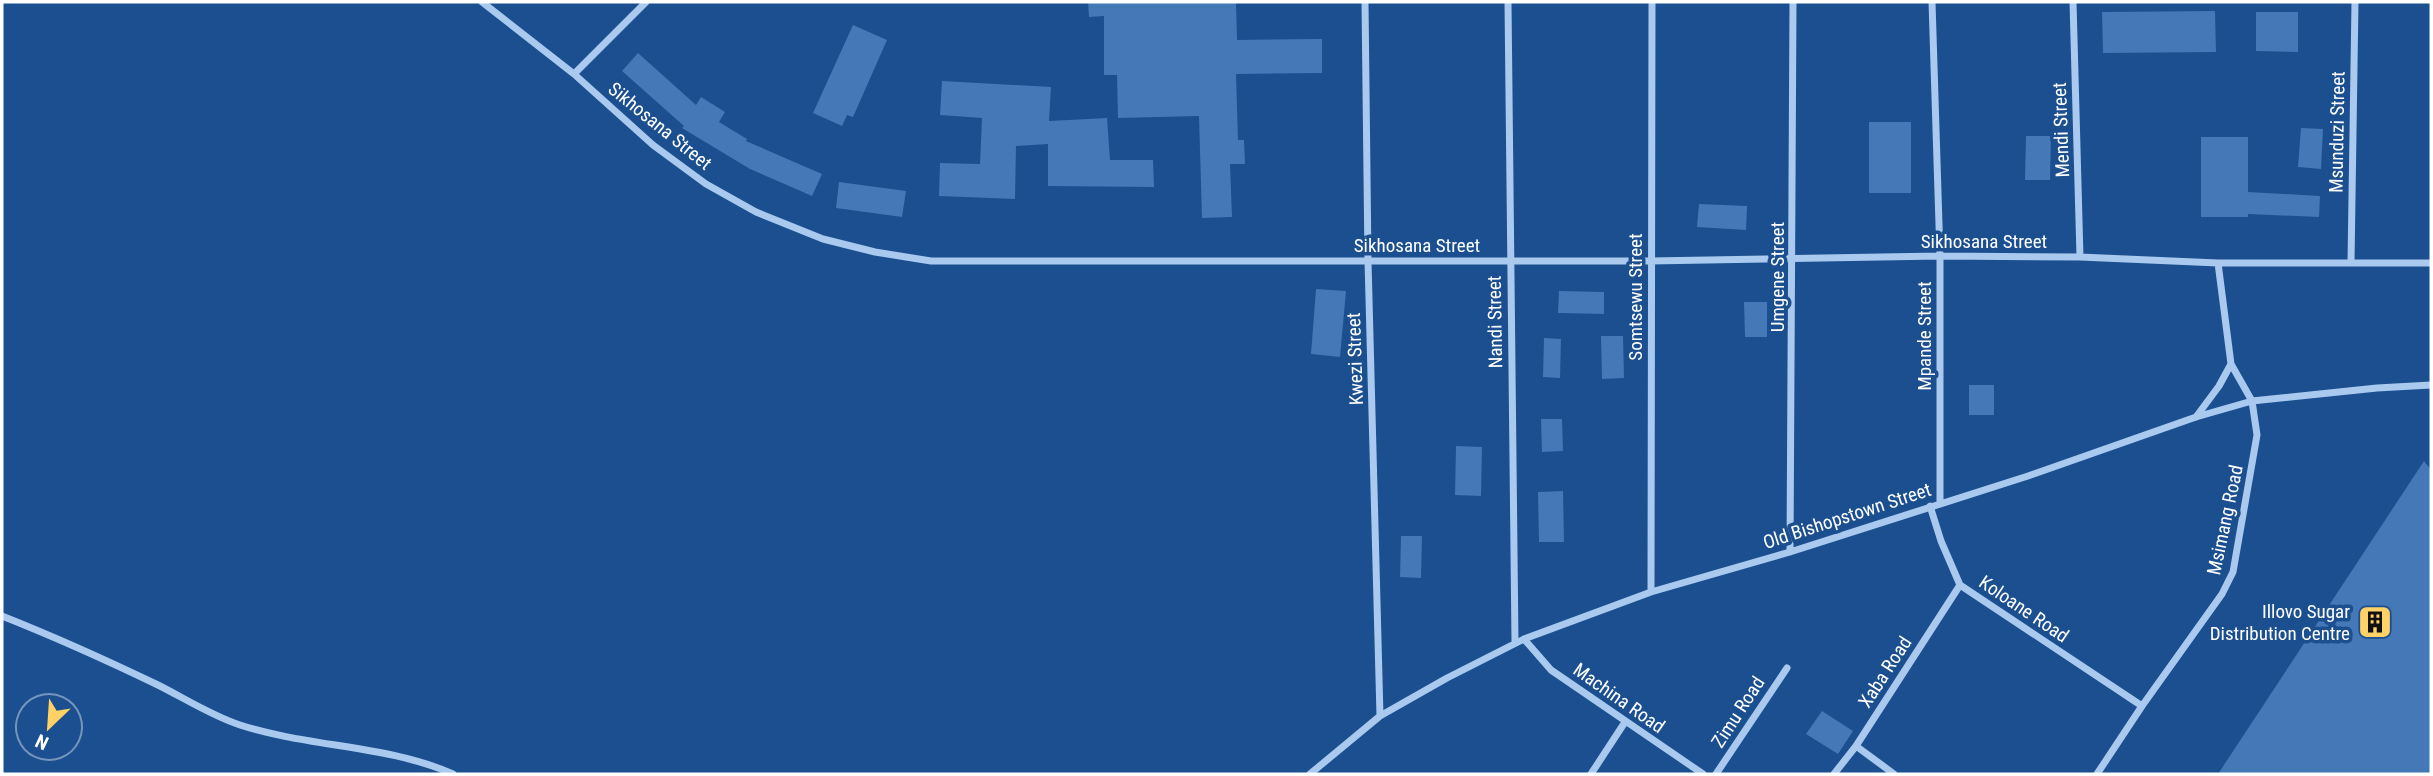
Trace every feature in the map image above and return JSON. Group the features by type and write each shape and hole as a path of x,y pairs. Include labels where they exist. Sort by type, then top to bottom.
{"street":[{"name":"Sikhosana Street","path":"482,2 574,74 653,145 706,184 767,217 823,239 875,252 931,261 1650,261 1940,256 2080,257 2218,263 2431,263"},
{"path":"574,74 646,2"},
{"name":"Kwezi Street","path":"1365,2 1368,261 1380,716"},
{"name":"Nandi Street","path":"1508,2 1515,643"},
{"name":"Somtsewu Street","path":"1651,592 1652,2"},
{"name":"Umgene Street","path":"1790,552 1793,2"},
{"name":"Mpande Street","path":"1932,2 1940,256 1940,503"},
{"name":"Mendi Street","path":"2073,2 2080,257"},
{"name":"Msunduzi Street","path":"2351,263 2355,2"},
{"path":"2218,263 2231,364 2252,401"},
{"path":"2196,417 2219,386 2231,364"},
{"name":"Old Bishopstown Street","path":"1310,774 1380,716 1515,643 1651,592 1790,552 2028,476 2196,417 2252,401 2431,385"},
{"name":"Msimang Road","path":"2097,774 2222,594 2233,572 2256,450 2257,435 2252,401"},
{"name":"Koloane Road","path":"1930,506 1941,541 1960,585 2142,706"},
{"name":"Xaba Road","path":"1834,774 1856,747 1960,585"},
{"path":"2,616 76,646 237,724 273,734 346,746 453,774"},
{"name":"Machina Road","path":"1524,639 1551,670 1703,774"},
{"name":"Zimu Road","path":"1716,774 1787,668"},
{"path":"1591,774 1625,722"},
{"path":"1856,747 1894,774"}],"building":[{"path":"1088,2 1236,2 1237,40 1322,39 1322,73 1236,74 1238,140 1244,140 1245,164 1230,164 1232,217 1202,218 1199,116 1118,118 1117,75 1104,75 1104,16 1089,17"},
{"path":"2215,11 2216,52 2103,53 2102,12"},
{"path":"2256,12 2298,12 2298,52 2256,51"},
{"path":"853,25 887,40 853,117 847,115 842,126 813,113"},
{"path":"638,53 696,105 701,97 725,112 719,122 747,139 746,141 822,174 812,196 750,169 682,128 684,126 622,71"},
{"path":"942,81 1051,87 1049,121 1107,118 1110,160 1153,160 1154,187 1048,186 1048,144 1016,146 1015,199 939,196 940,163 980,164 982,118 940,115"},
{"path":"1869,122 1911,122 1911,193 1869,193"},
{"path":"2301,128 2323,129 2321,169 2298,167"},
{"path":"2026,136 2051,136 2050,180 2025,180"},
{"path":"2201,137 2248,137 2248,192 2320,196 2319,217 2248,214 2248,217 2201,217"},
{"path":"839,182 906,191 902,217 836,208"},
{"path":"1699,204 1747,206 1746,230 1697,227"},
{"path":"1316,289 1346,291 1340,357 1311,354"},
{"path":"1559,291 1604,292 1604,314 1558,313"},
{"path":"1744,302 1767,302 1767,337 1745,337"},
{"path":"1601,336 1623,336 1624,378 1602,379"},
{"path":"1544,338 1561,339 1560,378 1543,377"},
{"path":"1969,385 1994,385 1994,415 1969,415"},
{"path":"1541,419 1562,419 1563,451 1542,452"},
{"path":"1456,446 1482,447 1481,496 1455,495"},
{"name":"Illovo Sugar Distribution Centre","path":"2424,461 2431,470 2431,774 2218,774"},
{"path":"1563,491 1564,542 1539,542 1538,492"},
{"path":"1401,536 1422,536 1421,578 1400,577"},
{"path":"1822,711 1853,731 1838,754 1806,734"}],"place":[{"name":"Illovo Sugar Distribution Centre","path":"2375,622"}]}
